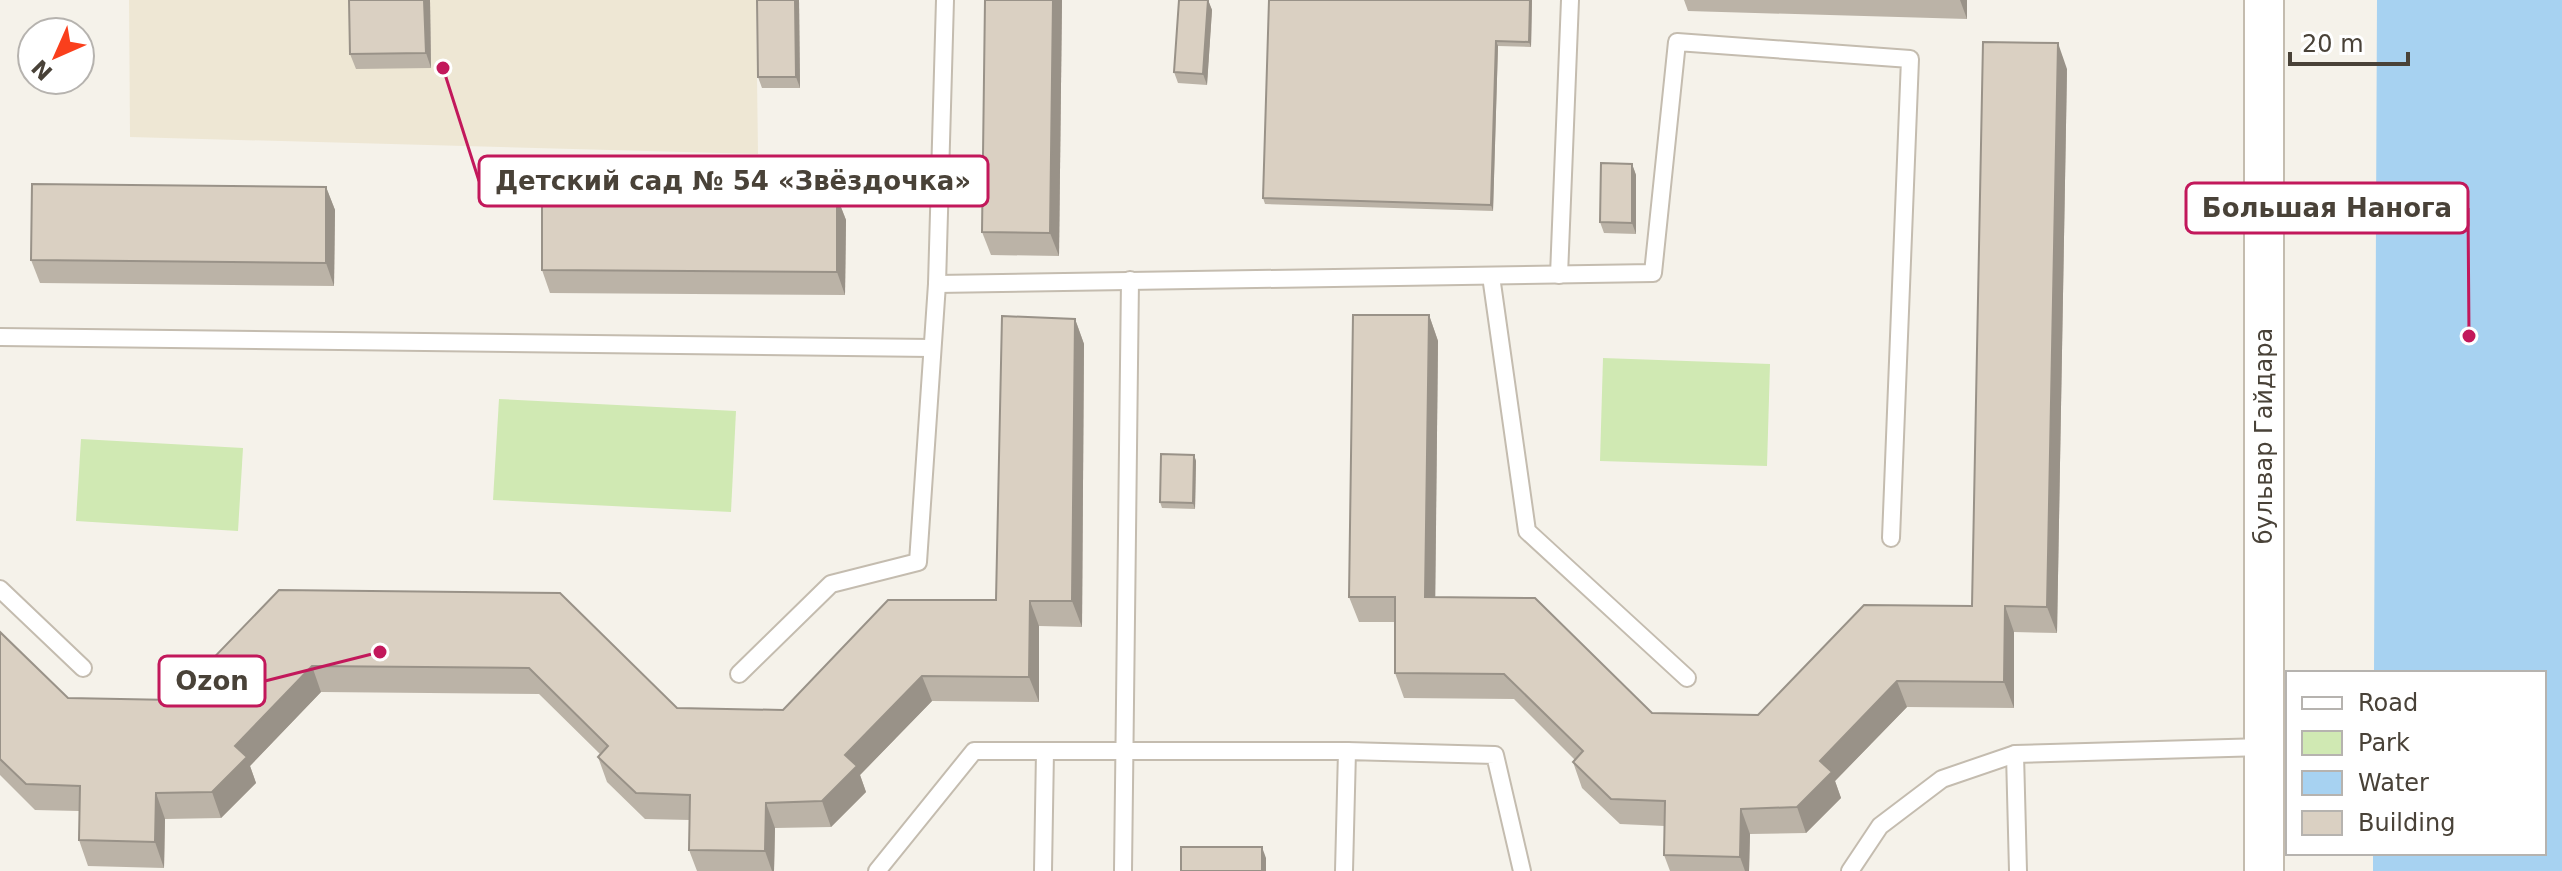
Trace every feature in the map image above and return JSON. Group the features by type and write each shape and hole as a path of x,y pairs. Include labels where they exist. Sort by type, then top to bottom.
{"street":[{"name":"бульвар Гайдара","path":"2264,0 2264,871"}],"lane":[{"path":"739,674 831,584 918,562 937,284 945,0"},
{"path":"1559,275 1570,0"},
{"path":"937,284 1653,273 1677,42 1910,59 1891,538"},
{"path":"1491,276 1527,531 1687,678"},
{"path":"1123,871 1130,280"},
{"path":"0,337 931,348"},
{"path":"0,589 83,668"},
{"path":"1850,871 1880,826 1942,779 2015,754 2264,747"},
{"path":"877,871 974,751 1124,749 1495,755 1522,871"},
{"path":"1043,871 1045,751"},
{"path":"1344,871 1347,751"},
{"path":"2015,754 2018,871"}],"shaded area":[{"path":"129,0 756,0 758,154 130,137"}],"green space":[{"path":"1603,358 1770,364 1767,466 1600,461"},
{"path":"499,399 736,411 731,512 493,500"},
{"path":"81,439 243,448 238,531 76,521"}],"water":[{"path":"2377,0 2562,0 2562,871 2373,871 2373,855 2546,855 2546,671 2374,671"}],"building":[{"path":"349,0 424,0 426,53 350,54"},
{"path":"757,0 795,0 796,77 758,77"},
{"path":"985,0 1053,0 1050,233 982,232"},
{"path":"1179,0 1208,0 1203,74 1174,72"},
{"path":"1269,0 1530,0 1529,42 1496,41 1491,205 1263,198"},
{"path":"1983,42 2058,43 2047,607 2005,606 2004,682 1897,681 1820,761 1832,772 1797,807 1741,809 1740,857 1664,855 1665,801 1611,799 1573,762 1583,751 1504,674 1395,673 1395,597 1349,597 1353,315 1429,315 1425,597 1535,598 1652,713 1758,715 1864,605 1972,606"},
{"path":"1601,163 1632,164 1632,223 1600,222"},
{"path":"32,184 326,187 326,263 31,260"},
{"path":"542,194 837,197 837,272 542,270"},
{"path":"1002,316 1075,319 1072,601 1030,601 1029,677 922,676 845,755 857,766 822,801 766,803 765,851 689,850 690,795 636,793 598,757 608,746 529,668 312,666 235,746 247,757 212,792 156,793 155,842 79,840 80,786 26,784 0,759 0,632 68,698 173,700 279,590 560,593 677,708 783,710 888,600 996,600"},
{"path":"1161,454 1194,455 1193,503 1160,502"},
{"path":"1181,847 1262,847 1262,871 1181,871"}],"place":[{"name":"Детский сад № 54 «Звёздочка»","path":"443,68"},
{"name":"Большая Нанога","path":"2469,336"},
{"name":"Ozon","path":"380,652"}]}
